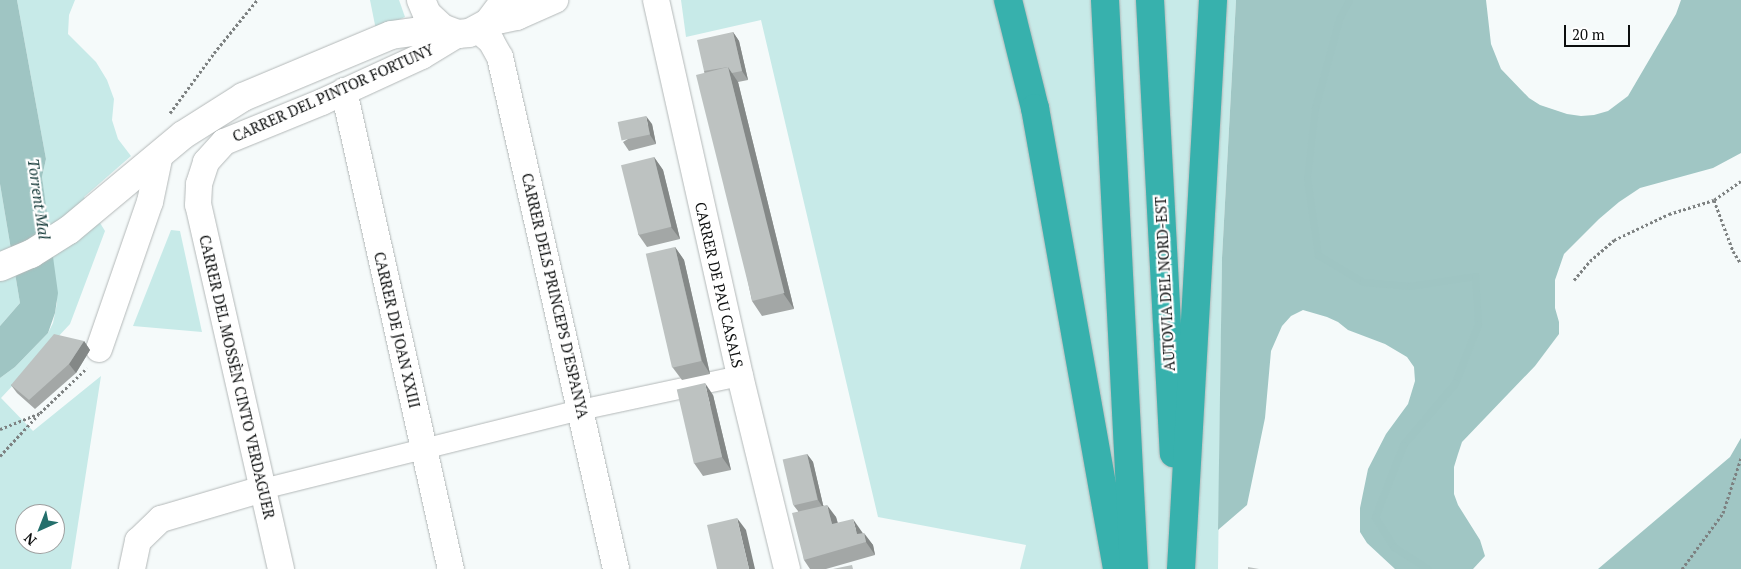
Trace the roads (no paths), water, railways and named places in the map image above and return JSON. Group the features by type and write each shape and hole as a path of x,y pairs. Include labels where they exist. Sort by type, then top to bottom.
{"highway":[{"path":"1008,0 1034,108 1117,569"},
{"path":"1105,0 1134,569"},
{"name":"AUTOVIA DEL NORD-EST","path":"1150,0 1180,569"},
{"path":"1180,569 1213,0"}],"main road":[{"path":"421,0 427,14 483,17"},
{"path":"391,35 410,16 421,0"},
{"path":"0,267 50,242 92,212 183,136 243,97 391,35 483,17"}],"street":[{"name":"CARRER DEL PINTOR FORTUNY","path":"199,184 206,162 224,142 422,56 483,17 517,18 555,0"},
{"name":"CARRER DE PAU CASALS","path":"656,0 740,376 787,569"},
{"name":"CARRER DELS PRINCEPS D'ESPANYA","path":"483,17 491,40 500,57 616,569"},
{"name":"CARRER DE JOAN XXIII","path":"344,91 451,569"},
{"path":"100,349 150,202 160,154"},
{"name":"CARRER DEL MOSSÈN CINTO VERDAGUER","path":"199,184 198,205 281,569"},
{"path":"132,569 138,540 161,519 263,489 423,448 580,410 740,376"}],"water":[{"name":"Torrent Mal","path":"0,0 17,0 46,159 42,177 58,293 55,313 48,333 15,367 0,378 0,326 20,303 0,184"}],"waterway":[{"path":"1349,0 1339,19 1315,108 1307,178 1318,255 1363,282 1410,286 1475,276 1478,324 1455,383 1403,445 1375,517 1394,547 1428,569"}]}
